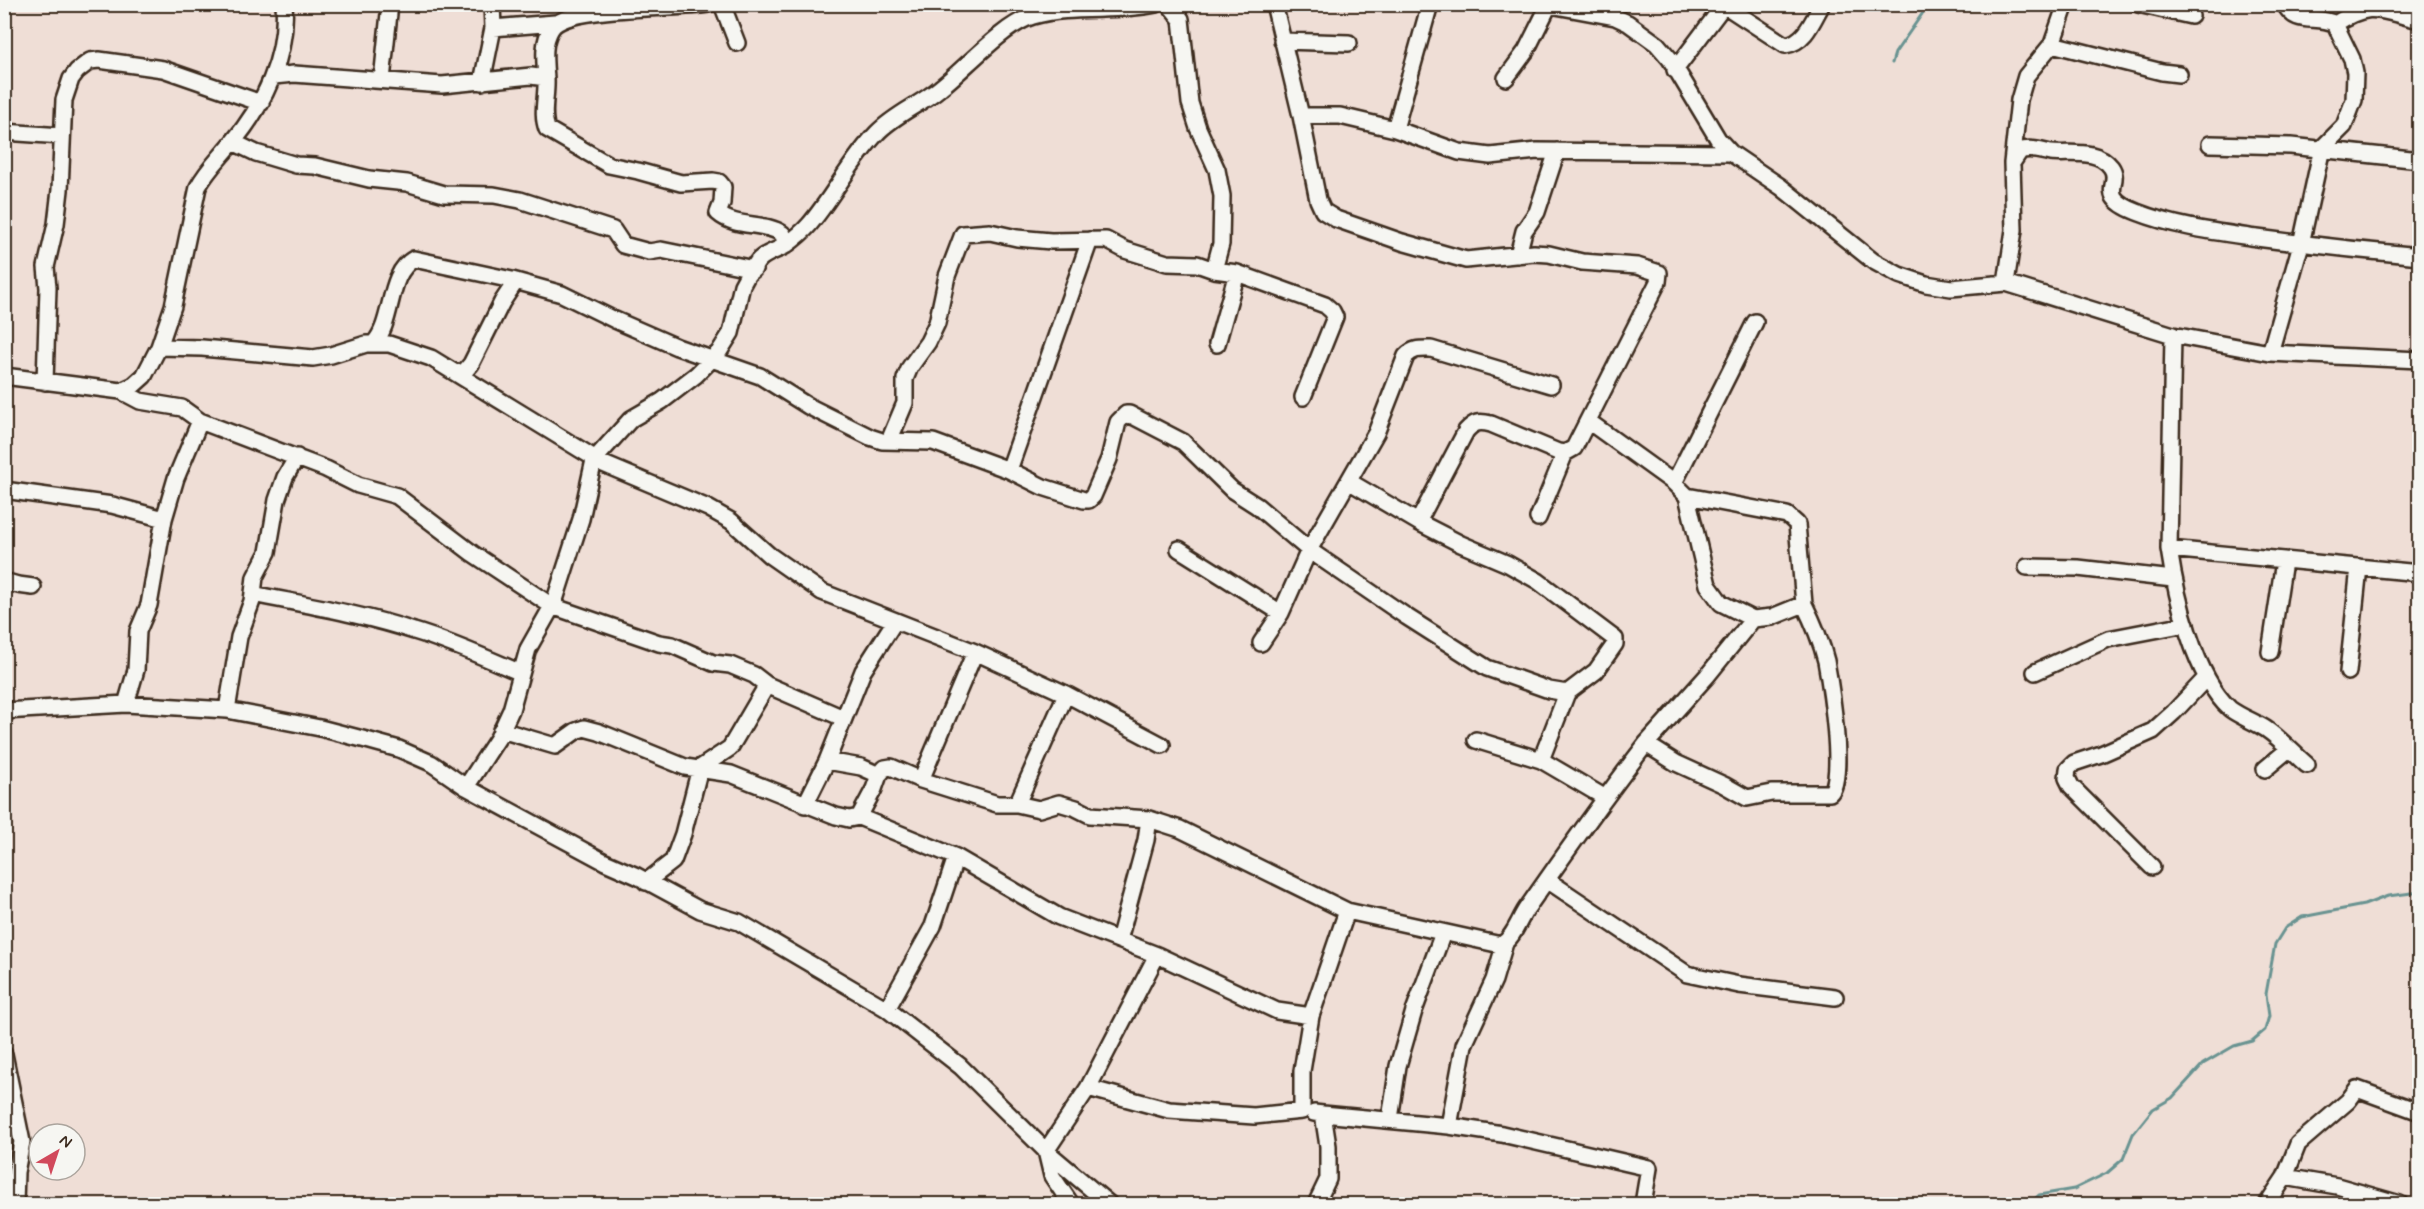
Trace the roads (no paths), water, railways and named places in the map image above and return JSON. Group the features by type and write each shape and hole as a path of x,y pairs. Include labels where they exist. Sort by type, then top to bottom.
{"street":[{"path":"121,391 134,385 144,376 159,347 176,297 198,187 206,173 233,142 261,103 274,76 283,41 284,4"},
{"path":"382,80 390,4"},
{"path":"482,82 493,28 492,4"},
{"path":"493,28 555,23 600,8 693,8 709,4"},
{"path":"722,4 737,43"},
{"path":"466,788 511,710 528,649 552,606 581,519 594,460 631,419 662,401 696,375 725,344 731,333 742,285 748,274 754,270 755,264 765,255 785,246 806,228 877,132 891,120 938,90 1008,29 1030,17 1047,13 1135,9 1156,4"},
{"path":"1169,4 1181,19 1190,103 1198,128 1217,170 1222,196 1221,244 1214,270"},
{"path":"1274,4 1318,200 1323,211 1336,219 1402,242 1466,260 1518,255 1556,255 1582,262 1637,266 1659,273 1658,282 1574,448 1565,453 1558,452 1491,424 1480,421 1472,424 1466,431 1418,522"},
{"path":"1395,129 1430,4"},
{"path":"1545,4 1615,17 1628,23 1657,44 1670,59 1718,139 1731,153 1781,187 1872,261 1899,275 1926,284 1951,288 2006,283 2173,335 2270,353 2420,360"},
{"path":"1675,70 1724,5 1785,45 1798,40 1807,31 1822,4"},
{"path":"2006,283 2014,230 2012,164 2021,89 2032,66 2052,44 2066,4"},
{"path":"2138,4 2191,16"},
{"path":"2270,353 2301,244 2322,148 2343,126 2354,100 2355,73 2352,59 2335,24 2330,21 2309,20 2294,16 2285,4"},
{"path":"1506,78 1526,51 1550,5"},
{"path":"2335,24 2352,11 2366,7 2383,9 2420,20"},
{"path":"555,23 550,29 544,52 546,78 543,115 547,129 609,165 681,183 719,182 723,187 722,203 718,213 730,220 777,230 783,234 785,246"},
{"path":"1282,41 1349,43"},
{"path":"2052,44 2162,72 2179,74"},
{"path":"45,382 48,288 46,267 56,225 60,190 66,89 77,71 90,61 99,60 163,69 261,103"},
{"path":"274,76 294,74 323,78 442,85 531,76 546,78"},
{"path":"1300,116 1340,116 1395,129 1459,152 1490,156 1522,152 1731,153"},
{"path":"4,132 62,136"},
{"path":"233,142 256,153 296,165 315,166 369,179 391,180 444,194 494,195 520,200 613,230 623,245 649,252 661,250 754,270"},
{"path":"2210,144 2322,148 2420,160"},
{"path":"2012,164 2020,150 2025,149 2054,153 2086,153 2111,168 2113,173 2111,191 2117,202 2137,212 2179,225 2329,248 2420,256"},
{"path":"1518,255 1524,231 1538,212 1557,152"},
{"path":"889,441 904,403 905,379 937,323 947,276 963,234 979,232 1038,240 1106,240 1125,250 1167,263 1197,264 1214,270 1237,273 1324,305 1332,311 1335,318 1303,397"},
{"path":"1009,470 1090,240"},
{"path":"374,343 383,331 399,276 414,259 516,281 562,294 676,347 760,376 808,406 870,437 889,441 933,442 1009,470 1043,487 1089,500 1105,468 1118,422 1129,414 1183,442 1232,490 1257,506 1309,550 1487,668 1549,690 1568,693"},
{"path":"1217,344 1237,273"},
{"path":"457,373 465,371 471,364 502,302 516,281"},
{"path":"1674,483 1755,322"},
{"path":"2173,335 2169,549 2173,579 2186,624 2205,679 2231,709 2267,730 2307,765"},
{"path":"159,347 202,348 313,358 374,343 389,344 415,351 457,373 594,460 708,508 731,521 769,555 822,592 975,652 1066,694 1162,746"},
{"path":"1261,643 1281,613 1309,550 1376,433 1406,356 1411,351 1431,349 1551,385"},
{"path":"4,376 121,391 140,401 182,408 200,421 297,457 358,485 397,496 472,553 552,606 658,643 672,645 713,663 730,665 753,675 767,685 843,718"},
{"path":"126,704 136,670 138,631 148,605 164,519 176,478 200,421"},
{"path":"1588,422 1674,483 1687,496 1708,585 1721,603 1753,618 1772,617 1804,604"},
{"path":"1538,518 1565,453"},
{"path":"227,710 239,638 258,570 268,552 277,500 285,477 297,457"},
{"path":"1350,482 1418,522 1508,564 1538,581 1615,639 1616,644 1596,671 1568,693 1541,760"},
{"path":"4,490 112,505 164,519"},
{"path":"1646,744 1676,763 1747,798 1772,793 1824,794 1834,790 1837,784 1836,729 1826,660 1814,622 1804,604 1797,524 1787,515 1687,496"},
{"path":"1179,549 1281,613"},
{"path":"2169,549 2420,573"},
{"path":"2270,652 2284,561"},
{"path":"2027,567 2078,568 2173,579"},
{"path":"2348,672 2359,567"},
{"path":"4,581 33,586"},
{"path":"253,594 337,613 364,616 413,630 521,673"},
{"path":"1449,1126 1464,1045 1494,980 1505,943 1604,797 1753,618"},
{"path":"806,805 827,761 863,671 895,621"},
{"path":"2035,672 2108,639 2186,624"},
{"path":"921,780 975,652"},
{"path":"2151,867 2071,786 2067,778 2068,770 2074,763 2152,731 2174,712 2205,679"},
{"path":"646,882 673,861 683,834 700,768 730,748 767,685"},
{"path":"1017,804 1066,694"},
{"path":"4,711 126,704 227,710 320,728 399,749 431,763 466,788 605,862 700,910 739,922 887,1009 960,1066 1046,1151 1109,1204"},
{"path":"501,730 555,746 584,728 685,767 731,774 806,805 849,819 859,817 956,857 1059,918 1157,955 1277,1011 1311,1016"},
{"path":"1476,740 1541,760 1604,797"},
{"path":"2265,769 2289,749"},
{"path":"827,761 861,767 879,775"},
{"path":"859,817 879,775 885,768 891,767 921,780 997,804 1017,804 1038,809 1059,803 1090,815 1149,819 1180,829 1347,911 1492,944 1505,943"},
{"path":"1119,940 1146,840 1149,819"},
{"path":"887,1009 933,926 956,857"},
{"path":"1547,880 1687,974 1739,985 1835,997"},
{"path":"1302,1111 1302,1071 1311,1016 1347,911"},
{"path":"1390,1119 1398,1066 1414,1011 1443,933"},
{"path":"1071,1204 1052,1176 1046,1151 1088,1088 1157,955"},
{"path":"4,1054 22,1142 16,1173 15,1204"},
{"path":"1088,1088 1169,1110 1254,1116 1302,1111 1390,1119 1502,1134 1649,1168 1643,1204"},
{"path":"2267,1204 2285,1177 2298,1144 2348,1101 2357,1089 2420,1112"},
{"path":"1316,1204 1328,1179 1328,1146 1323,1114"},
{"path":"2285,1177 2337,1186 2400,1204"}],"waterway":[{"path":"1892,63 1895,53 1929,4"},
{"path":"2029,1204 2039,1195 2074,1189 2107,1173 2123,1159 2133,1134 2153,1109 2172,1098 2203,1064 2234,1046 2252,1041 2265,1030 2269,1016 2266,994 2275,944 2285,928 2302,917 2364,905 2388,896 2420,892"}]}
